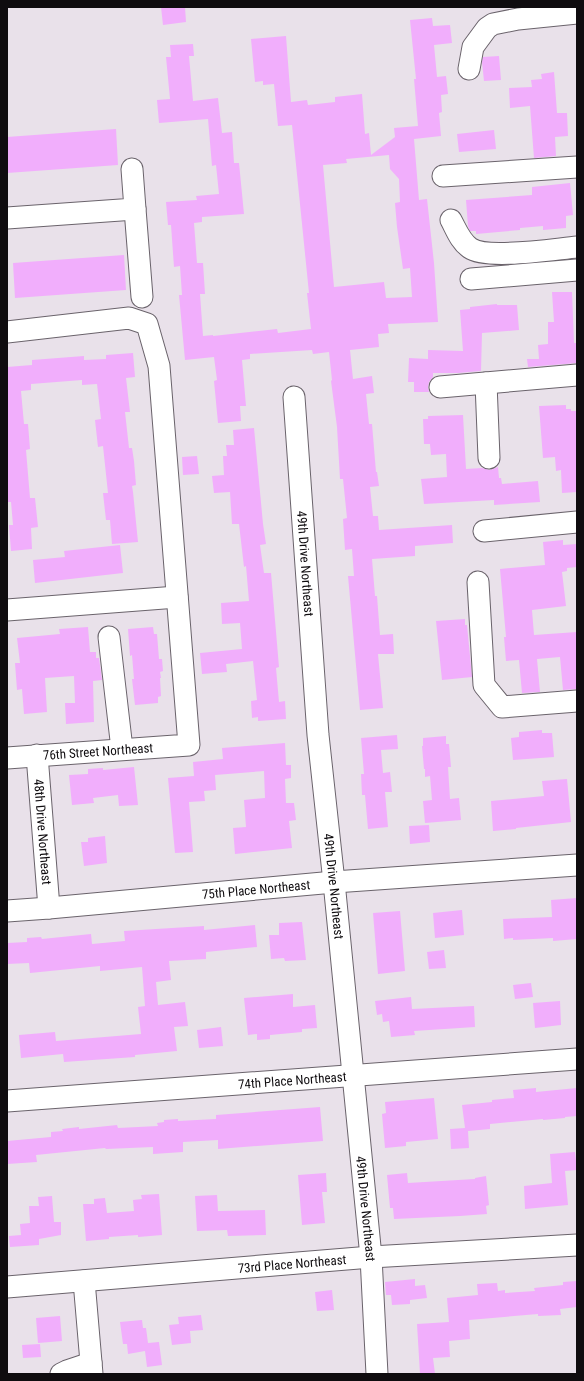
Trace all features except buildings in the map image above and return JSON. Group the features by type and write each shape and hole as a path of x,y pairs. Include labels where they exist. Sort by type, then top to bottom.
{"street":[{"path":"469,69 473,47 487,28 493,24 518,19 577,13"},
{"path":"443,176 577,167"},
{"path":"132,169 142,297"},
{"path":"7,218 135,209"},
{"path":"451,220 461,239 469,248 479,252 499,254 577,247"},
{"path":"471,279 577,270"},
{"path":"7,332 129,318 147,324 159,366 177,597 7,610"},
{"path":"440,387 577,375"},
{"path":"486,383 489,458"},
{"name":"49th Drive Northeast","path":"294,397 318,735 371,1258 377,1374"},
{"path":"484,531 577,522"},
{"path":"478,582 484,685 502,708 577,701"},
{"name":"76th Street Northeast","path":"7,758 189,745 177,597"},
{"path":"109,637 122,749"},
{"name":"48th Drive Northeast","path":"37,756 49,908"},
{"name":"75th Place Northeast","path":"7,911 334,882 577,865"},
{"name":"74th Place Northeast","path":"7,1100 577,1059"},
{"name":"73rd Place Northeast","path":"7,1287 371,1258 577,1245"},
{"path":"61,1374 67,1371 92,1368 84,1281"}]}
